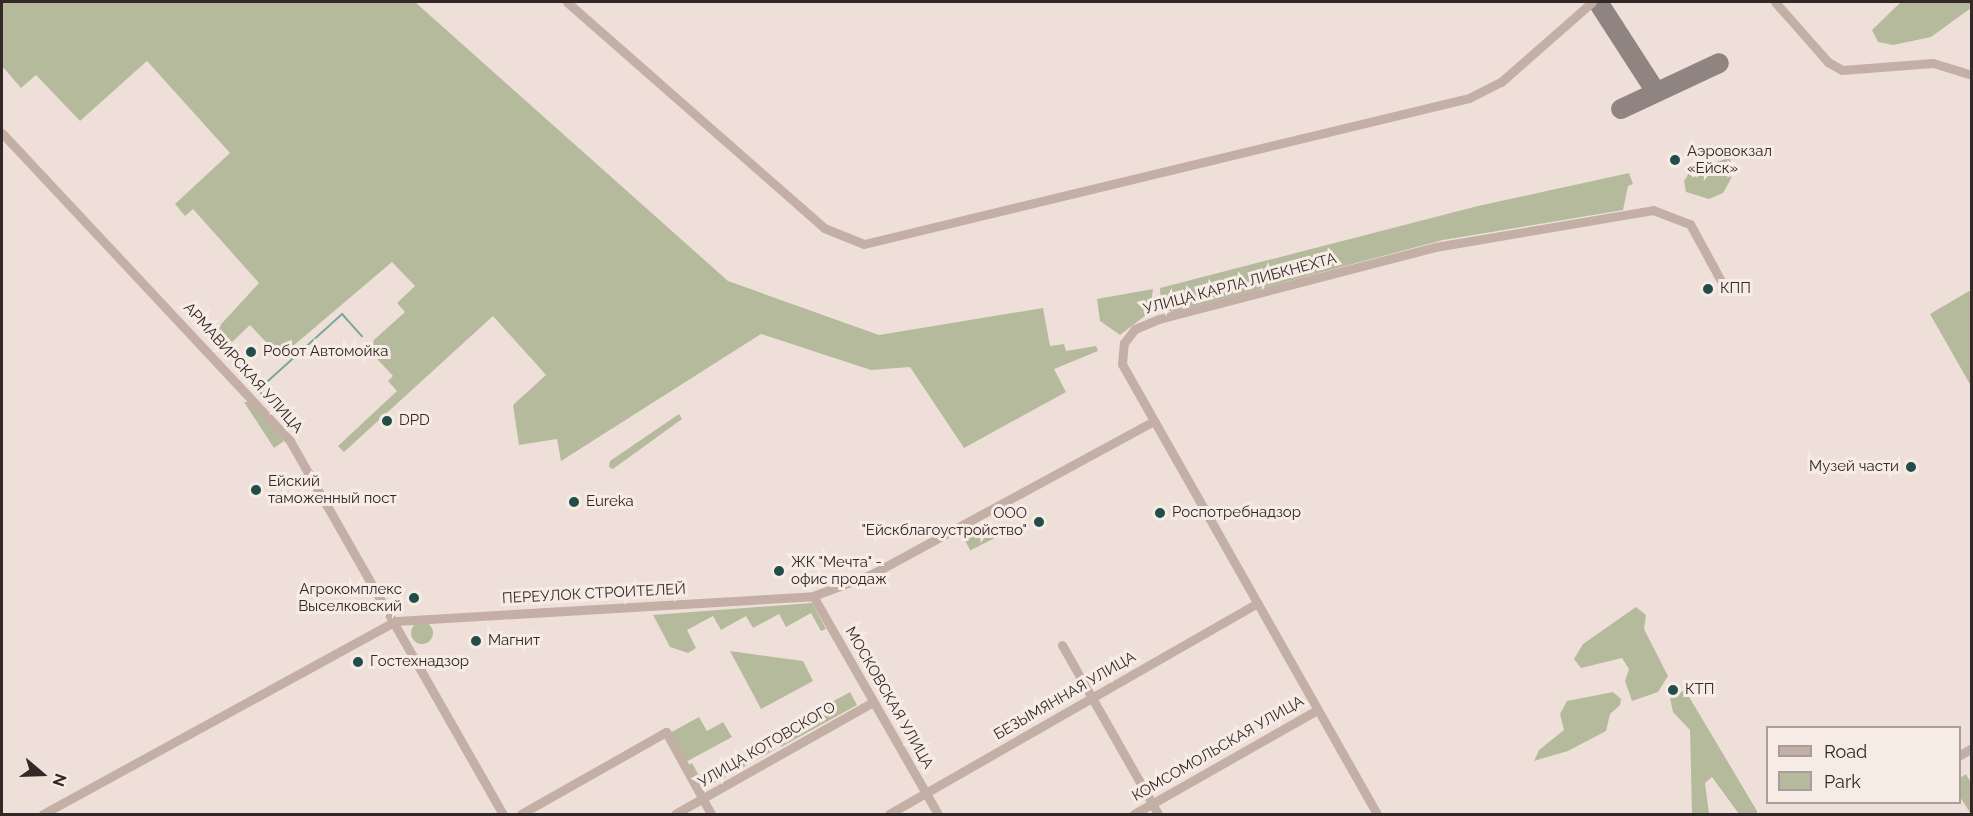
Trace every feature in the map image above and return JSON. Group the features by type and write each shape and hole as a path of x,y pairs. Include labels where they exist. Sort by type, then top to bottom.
{"street":[{"path":"567,2 824,228 864,244 1469,98 1501,82 1592,2"},
{"path":"1775,2 1828,62 1842,70 1934,63 1971,75"},
{"name":"АРМАВИРСКАЯ УЛИЦА","path":"2,133 283,432 396,621 503,814"},
{"name":"УЛИЦА КАРЛА ЛИБКНЕХТА","path":"1377,814 1154,421 1121,358 1128,337 1144,325 1435,247 1653,210 1690,224 1720,279"},
{"name":"ПЕРЕУЛОК СТРОИТЕЛЕЙ","path":"43,814 396,621 813,596 872,574 1154,421"},
{"name":"МОСКОВСКАЯ УЛИЦА","path":"813,596 938,814"},
{"name":"БЕЗЫМЯННАЯ УЛИЦА","path":"889,814 1257,603"},
{"path":"1062,645 1158,814"},
{"name":"УЛИЦА КОТОВСКОГО","path":"675,814 873,702"},
{"name":"КОМСОМОЛЬСКАЯ УЛИЦА","path":"1134,814 1317,710"},
{"path":"521,814 666,732 711,814"}],"green space":[{"path":"2,2 415,2 728,281 879,335 1043,308 1050,346 1064,344 1066,351 1096,346 1098,351 1054,369 1066,392 964,448 910,367 871,370 761,334 561,461 557,439 519,445 513,405 546,375 493,316 344,452 338,446 397,391 388,381 393,376 366,347 405,312 397,303 415,286 392,262 280,357 250,325 227,347 213,333 259,283 193,209 185,216 175,204 230,153 147,61 80,121 36,75 21,88 2,66"},
{"path":"1901,2 1971,2 1971,8 1931,37 1893,45 1878,42 1872,30"},
{"path":"1729,158 1737,168 1723,193 1709,199 1686,192 1684,181 1691,170"},
{"path":"1629,173 1633,184 1628,186 1623,210 1443,240 1172,312 1161,307 1160,288 1478,206"},
{"path":"1153,289 1150,312 1120,335 1100,321 1097,299"},
{"path":"1971,290 1971,386 1930,314"},
{"path":"244,402 249,402 284,441 274,448"},
{"path":"679,414 682,419 613,469 609,467 610,461"},
{"path":"987,524 994,538 970,551 963,536"},
{"path":"812,603 826,629 821,631 811,613 786,627 779,614 753,628 746,616 721,630 713,616 687,630 696,648 688,653 670,647 653,615"},
{"path":"1636,607 1646,615 1644,629 1668,676 1658,692 1632,701 1625,681 1629,669 1622,658 1581,668 1574,659 1583,644"},
{"path":"422,622 430,625 433,633 430,641 422,644 414,641 411,633 414,625"},
{"path":"730,651 803,661 813,681 761,709"},
{"path":"1685,690 1757,814 1739,814 1712,777 1705,783 1709,814 1692,814 1690,730 1673,712 1670,698"},
{"path":"850,692 857,705 781,747 777,739 824,714 821,708"},
{"path":"1613,692 1621,699 1620,705 1610,714 1606,731 1568,751 1534,761 1539,750 1564,730 1560,714 1567,701"},
{"path":"699,717 707,731 723,722 732,737 684,763 668,734"},
{"path":"773,743 776,749 700,791 687,766 692,763 702,781"},
{"path":"1966,774 1971,783 1971,814 1961,799 1961,777"}],"waterway":[{"path":"287,421 258,390 342,314 362,336"}],"taxiway":[{"path":"1598,2 1656,92"},
{"path":"1621,109 1719,63"}],"place":[{"name":"Аэровокзал «Ейск»","path":"1675,160"},
{"name":"КПП","path":"1708,289"},
{"name":"Робот Автомойка","path":"251,352"},
{"name":"DPD","path":"387,421"},
{"name":"Музей части","path":"1911,467"},
{"name":"Ейский таможенный пост","path":"256,490"},
{"name":"Eureka","path":"574,502"},
{"name":"Роспотребнадзор","path":"1160,513"},
{"name":"ООО \"Ейскблагоустройство\"","path":"1039,522"},
{"name":"ЖК \"Мечта\" - офис продаж","path":"779,571"},
{"name":"Агрокомплекс Выселковский","path":"414,598"},
{"name":"Магнит","path":"476,641"},
{"name":"Гостехнадзор","path":"358,662"},
{"name":"КТП","path":"1673,690"}]}
